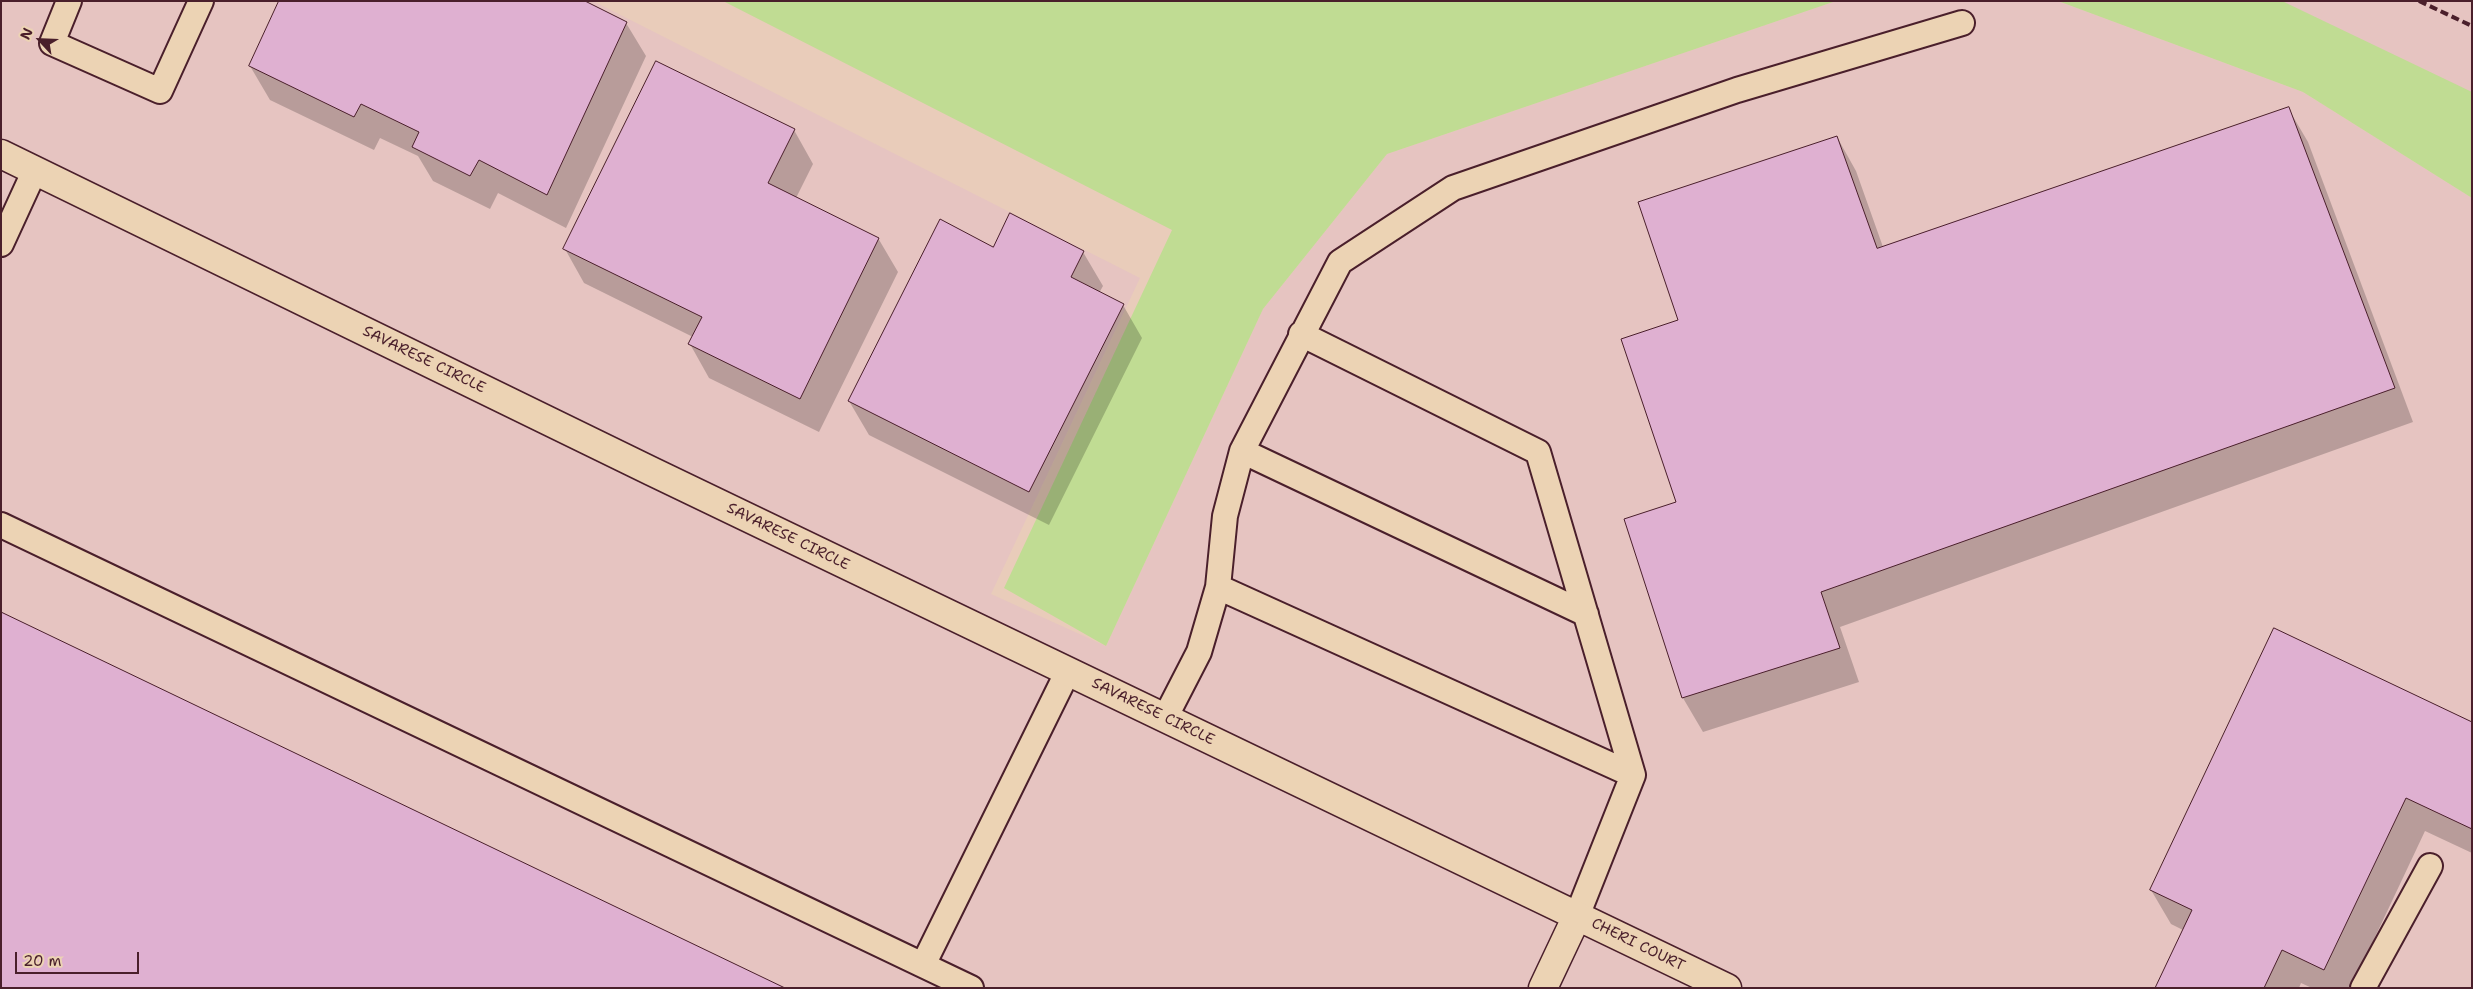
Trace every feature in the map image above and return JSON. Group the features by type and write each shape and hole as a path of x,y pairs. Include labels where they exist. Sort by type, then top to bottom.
{"street":[{"name":"SAVARESE CIRCLE","path":"1,154 1577,916"},
{"path":"1543,988 1577,916"},
{"name":"CHERI COURT","path":"1577,916 1727,988"}],"lane":[{"path":"69,1 52,43 160,91 201,1"},
{"path":"1165,718 1199,652 1218,587 1225,516 1242,450 1340,262 1453,188 1737,90 1962,23"},
{"path":"1,244 35,170"},
{"path":"1301,334 1538,452 1633,775 1577,916"},
{"path":"1242,450 1586,614"},
{"path":"1,525 971,988"},
{"path":"1218,587 1633,775"},
{"path":"923,965 1068,671"},
{"path":"2363,988 2430,866"}],"shaded area":[{"path":"1,1 593,1 1140,278 991,594 1106,646 1263,309 1387,154 1836,1 2058,1 2303,92 2472,198 2472,988 1,988"},
{"path":"2107,1 2472,1 2472,178 2314,77"}],"green space":[{"path":"723,1 1836,1 1387,154 1263,309 1106,646 1004,588 1172,230"},
{"path":"2058,1 2282,1 2472,92 2472,198 2303,92"}],"building":[{"path":"279,1 585,1 627,22 547,195 479,160 470,176 412,147 419,132 361,104 354,117 249,66"},
{"path":"656,61 795,129 768,183 879,238 800,399 688,344 702,317 563,249"},
{"path":"2289,107 2395,388 1821,592 1840,648 1682,698 1624,519 1676,502 1621,339 1678,320 1638,202 1837,136 1877,248"},
{"path":"1010,213 1084,251 1071,277 1124,304 1029,492 848,401 940,219 993,247"},
{"path":"1,612 785,988 1,988"},
{"path":"2274,628 2472,722 2472,829 2406,798 2324,970 2282,950 2264,988 2155,988 2192,910 2150,890"}],"railway":[{"path":"2419,1 2472,26"}]}
